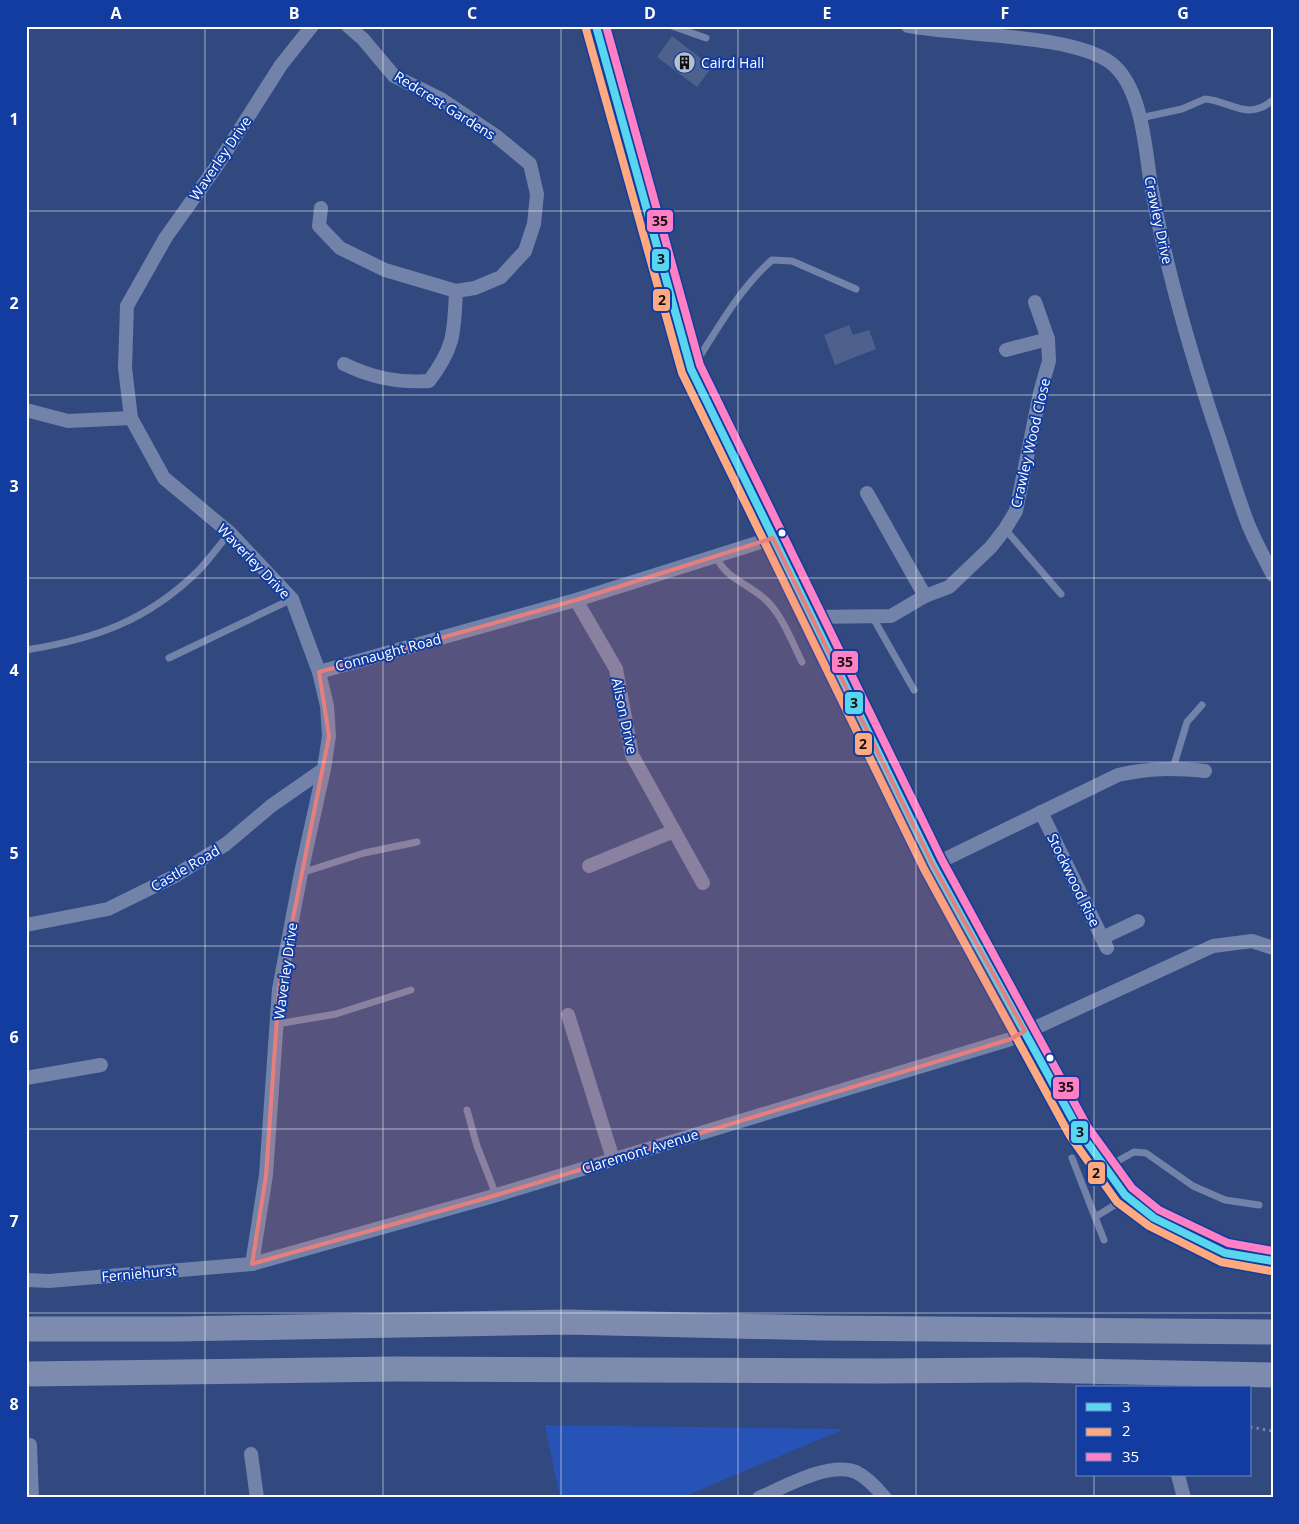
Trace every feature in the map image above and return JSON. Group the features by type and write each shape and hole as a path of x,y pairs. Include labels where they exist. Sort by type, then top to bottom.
{"highway":[{"path":"26,1329 178,1329 568,1322 822,1328 1273,1332"},
{"path":"26,1374 395,1369 1030,1370 1273,1375"}],"street":[{"name":"Waverley Drive","path":"252,1264 266,1175 279,990 301,873 324,769 328,728 327,706 319,672 292,598 230,533 164,478 131,418 125,368 127,306 166,237 216,166 281,65 312,26"},
{"name":"Redcrest Gardens","path":"321,208 319,226 340,248 385,270 456,291 475,288 501,277 525,251 534,224 537,194 530,164 496,136 457,110 394,76 348,26"},
{"path":"596,26 691,369 933,865 1079,1131 1125,1195 1154,1218 1225,1253 1273,1261"},
{"name":"Crawley Drive","path":"908,26 1078,48 1099,56 1112,64 1127,84 1136,102 1153,197 1182,328 1248,525 1273,575"},
{"path":"344,364 384,379 403,382 429,381 442,363 454,336 456,291"},
{"name":"Crawley Wood Close","path":"812,617 891,616 925,596 949,587 992,547 1005,529 1016,511 1040,393 1049,361 1048,339 1035,302"},
{"path":"1006,350 1048,339"},
{"path":"26,410 68,421 131,418"},
{"path":"867,493 925,596"},
{"name":"Connaught Road","path":"319,672 576,600 773,538"},
{"name":"Alison Drive","path":"576,600 616,668 632,755 703,883"},
{"path":"933,865 1118,775 1146,769 1173,768 1205,771"},
{"name":"Castle Road","path":"26,925 108,909 173,877 226,844 270,806 324,769"},
{"name":"Stockwood Rise","path":"1041,812 1104,943 1138,921"},
{"path":"589,866 674,831"},
{"name":"Claremont Avenue","path":"252,1264 496,1195 1011,1039 1213,946 1252,942 1273,948"},
{"path":"568,1015 613,1159"},
{"path":"26,1078 101,1065"},
{"name":"Ferniehurst","path":"26,1280 49,1281 252,1264"},
{"path":"30,1445 32,1498"},
{"path":"251,1454 257,1498"},
{"path":"759,1498 827,1470 854,1472 874,1484 886,1498"},
{"path":"1178,1476 1184,1498"}],"lane":[{"path":"672,26 706,38"},
{"path":"1139,118 1175,111 1205,99 1248,111 1261,108 1273,100"},
{"path":"691,369 734,303 757,274 772,260 792,261 856,289"},
{"path":"1005,529 1061,594"},
{"path":"26,650 68,643 107,632 140,615 198,571 230,533"},
{"path":"716,556 722,569 752,588 768,603 802,662"},
{"path":"169,658 292,598"},
{"path":"872,616 914,690"},
{"path":"1173,768 1187,722 1202,705"},
{"path":"301,873 364,854 417,842"},
{"path":"277,1024 336,1014 411,990"},
{"path":"467,1110 496,1195"},
{"path":"1105,1168 1134,1152 1146,1154 1193,1186 1225,1200 1259,1205"},
{"path":"1072,1158 1104,1240"},
{"path":"1095,1217 1118,1203 1125,1195"}],"path":[{"path":"1252,1427 1273,1431"}],"highlighted area":[{"path":"773,538 933,865 1025,1031 1011,1039 490,1197 252,1264 266,1175 279,989 329,736 319,672 576,600"}],"shaded area":[{"path":"545,1425 844,1429 681,1498 560,1498"}],"building":[{"name":"Caird Hall","path":"672,36 712,67 697,87 657,57"},
{"path":"849,325 853,335 869,330 876,349 835,365 824,335"}],"transit line":[{"name":"3","path":"596,26 691,369 933,865 1079,1131 1125,1195 1154,1218 1225,1253 1273,1261"},
{"name":"35","path":"606,26 700,365 942,860 1087,1126 1132,1188 1159,1210 1228,1243 1273,1251"},
{"name":"2","path":"586,29 682,373 924,869 1070,1136 1117,1202 1149,1226 1221,1262 1271,1271"}],"place":[{"name":"Caird Hall","path":"685,62"}]}
